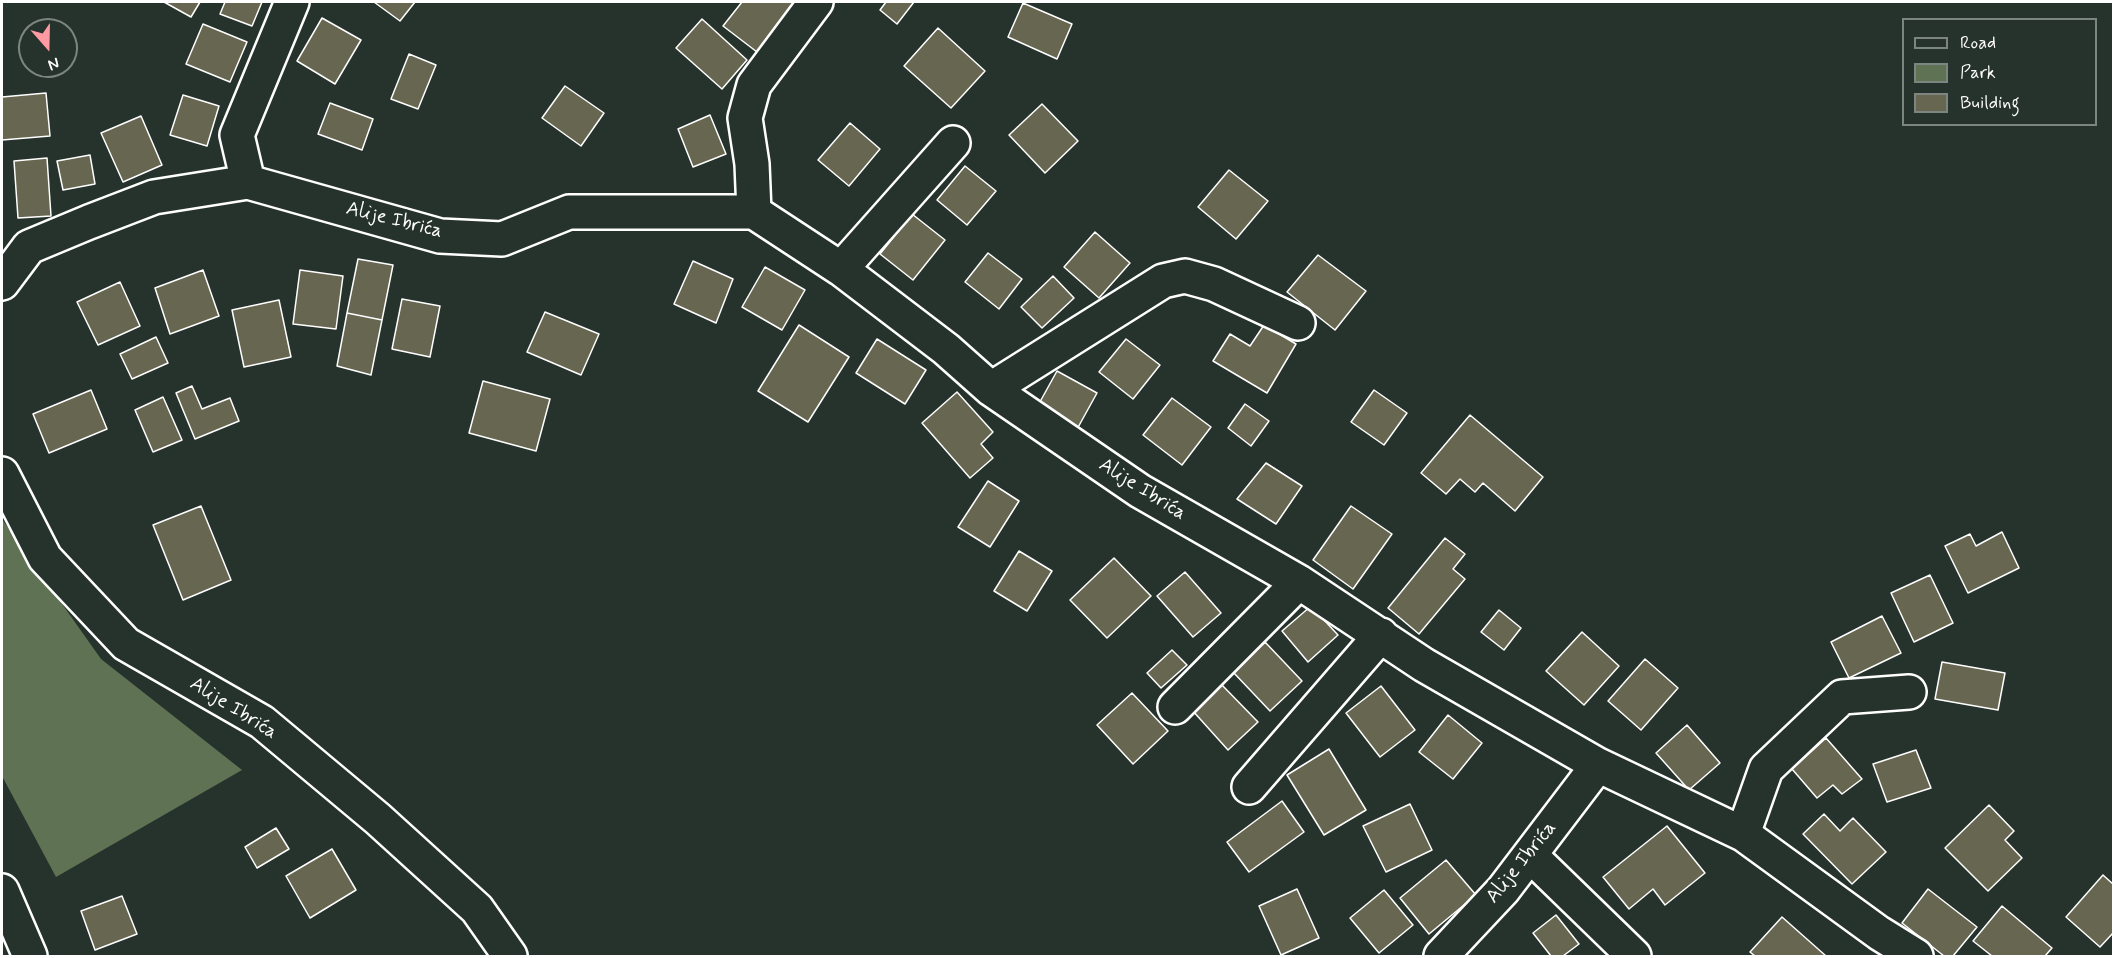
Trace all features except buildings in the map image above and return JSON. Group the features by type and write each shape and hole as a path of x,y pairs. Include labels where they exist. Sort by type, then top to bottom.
{"street":[{"path":"248,182 237,135 292,2"},
{"path":"754,212 752,164 745,118 754,85 816,2"},
{"path":"841,269 953,143"},
{"name":"Alije Ibrića","path":"2,283 15,244 154,197 248,182 440,236 502,239 569,212 754,212 841,269 946,349 990,389 1140,491 1299,582 1424,665 1598,765 1743,834 1879,933 1916,957"},
{"path":"990,389 1163,281 1185,276 1214,284 1298,322"},
{"name":"Alije Ibrića","path":"2,474 45,558 126,644 262,722 378,819 477,909 510,957"},
{"path":"1175,707 1299,582"},
{"path":"1249,787 1381,635"},
{"path":"1743,834 1766,769 1842,697 1909,692"},
{"name":"Alije Ibrića","path":"1441,957 1503,890 1598,765"},
{"path":"1530,855 1634,957"},
{"path":"4,902 30,957"}],"green space":[{"path":"2,519 101,659 242,770 56,877 2,776"}]}
